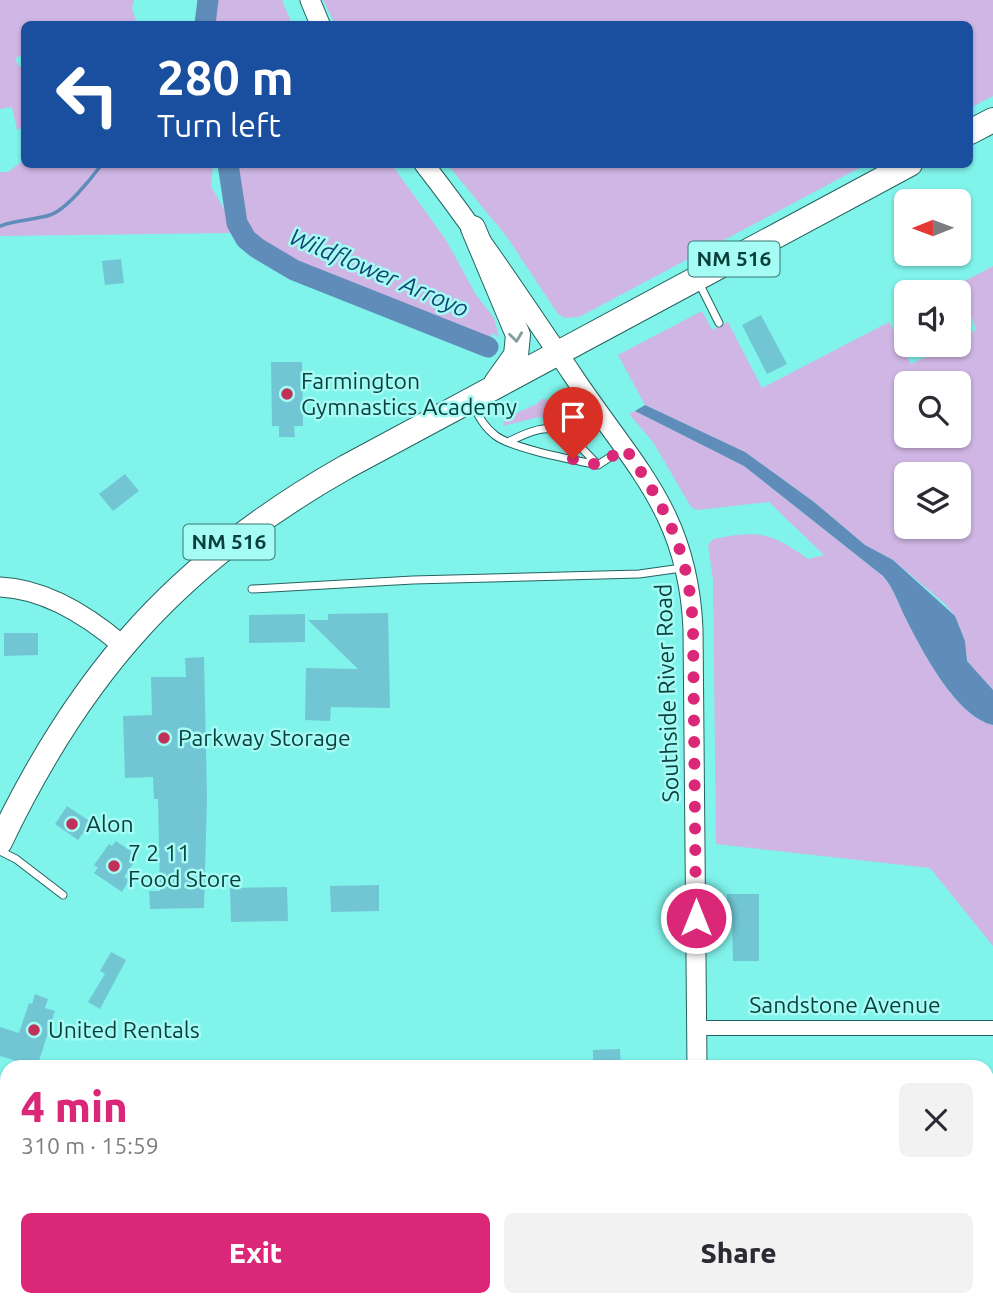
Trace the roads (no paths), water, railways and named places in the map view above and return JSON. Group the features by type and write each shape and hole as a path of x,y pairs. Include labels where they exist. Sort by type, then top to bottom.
{"highway":[{"path":"973,130 993,120"},
{"name":"NM 516","path":"0,842 50,744 122,645 161,603 237,535 300,493 903,168"},
{"path":"473,228 518,335 516,355 502,377 479,395"}],"main road":[{"path":"310,0 319,21"},
{"name":"Southside River Road","path":"427,168 473,228 665,509 686,568 692,607 694,670 697,1060"},
{"path":"0,587 19,589 56,601 102,627 122,645"}],"street":[{"name":"Sandstone Avenue","path":"697,1028 993,1028"}],"lane":[{"path":"697,279 719,323"},
{"path":"479,395 481,422 498,438 598,465 625,448"},
{"path":"509,441 543,426 558,430 598,465"},
{"path":"252,589 413,580 639,574 686,568"},
{"path":"0,851 16,859 63,895"}],"water":[{"path":"645,405 745,452 814,502 865,545 893,560 955,616 965,641 967,661 993,690 993,725 980,720 967,710 943,683 883,576 744,466 635,411"}],"waterway":[{"name":"Wildflower Arroyo","path":"205,21 208,0"},
{"path":"0,226 56,212 78,193 99,168"},
{"name":"Wildflower Arroyo","path":"229,168 237,223 246,239 257,248 294,270 488,347"}],"place":[{"name":"Farmington Gymnastics Academy","path":"287,394"},
{"name":"Parkway Storage","path":"164,738"},
{"name":"Alon","path":"72,824"},
{"name":"7 2 11 Food Store","path":"114,866"},
{"name":"United Rentals","path":"34,1030"}]}
